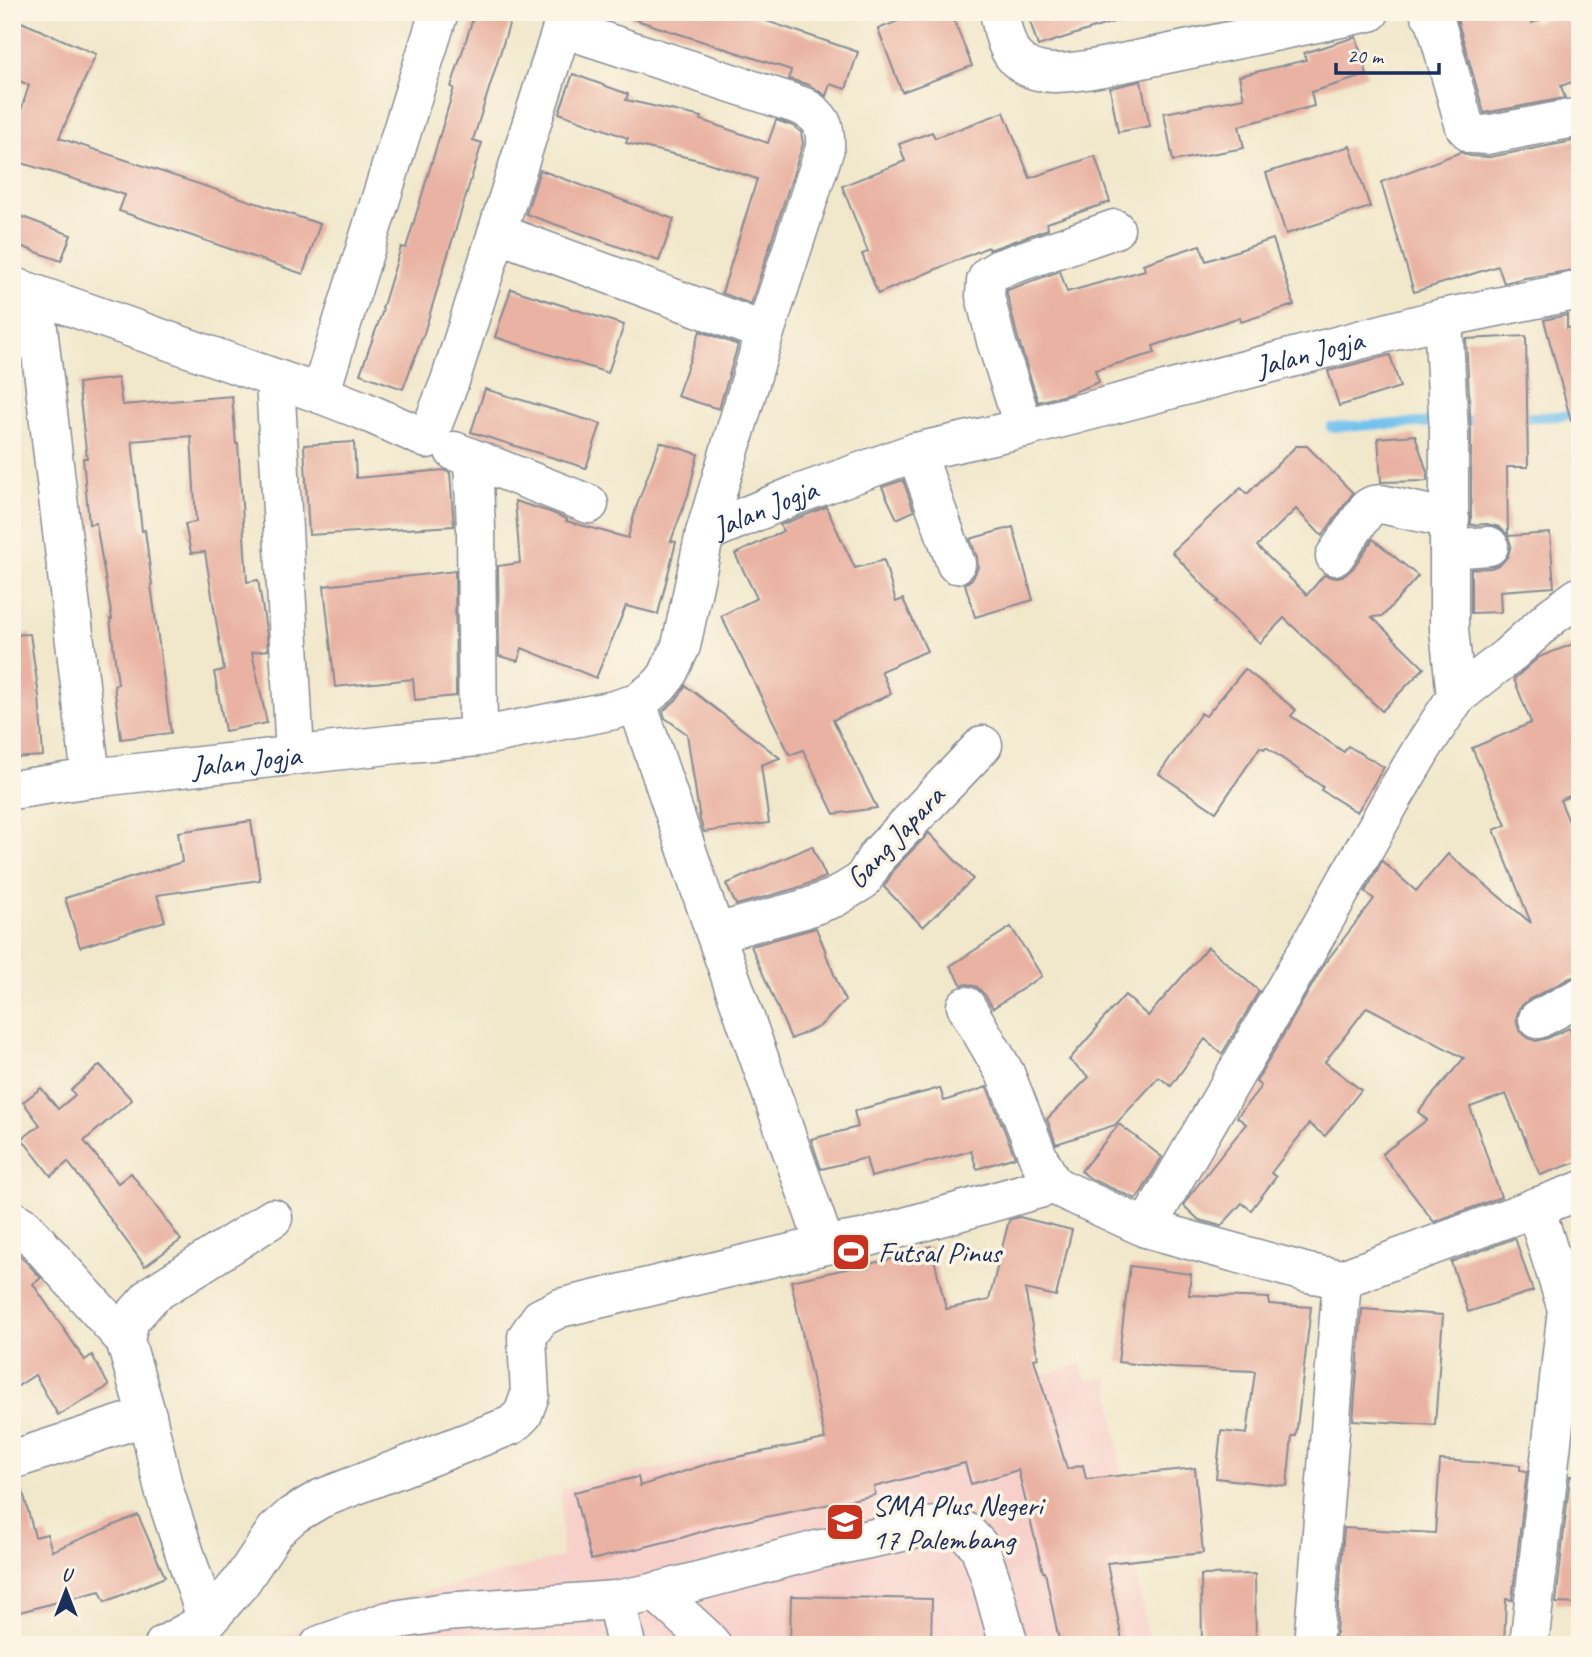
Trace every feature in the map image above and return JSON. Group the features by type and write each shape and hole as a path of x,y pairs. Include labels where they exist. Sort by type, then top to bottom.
{"street":[{"path":"320,394 439,12"},
{"path":"999,12 1012,54 1028,67 1054,72 1103,67 1370,12"},
{"path":"1429,12 1435,20 1465,127 1472,134 1486,135 1580,117"},
{"path":"427,439 450,382 565,20 802,106 815,113 822,122 826,135 825,148 765,331 705,533"},
{"path":"1024,428 996,341 985,296 986,281 989,275 999,269 1115,229"},
{"path":"497,233 765,331"},
{"path":"91,778 23,290 320,394 589,505"},
{"name":"Jalan Jogja","path":"12,790 91,778 478,737 582,717 637,703 667,676 681,646 705,533 796,495 916,452 1024,428 1443,318 1580,290"},
{"path":"1443,318 1449,423 1449,629 1456,697"},
{"path":"275,379 295,755"},
{"path":"916,452 956,564"},
{"path":"473,459 478,737"},
{"path":"1335,556 1368,508 1381,504 1450,534 1489,546"},
{"path":"1146,1228 1394,796 1456,697 1508,656 1552,616 1580,596"},
{"path":"637,703 825,1245"},
{"name":"Gang Japara","path":"715,933 804,909 834,898 862,881 878,855 983,745"},
{"path":"1538,1019 1580,997"},
{"path":"965,1006 1005,1073 1039,1159 1053,1185 1146,1228 1308,1273 1342,1279 1580,1191"},
{"path":"164,1645 207,1621 241,1582 275,1531 293,1515 320,1499 512,1425 523,1414 530,1395 527,1337 540,1318 560,1308 825,1245 862,1239 1053,1185"},
{"path":"1529,1645 1573,1310 1535,1208"},
{"path":"125,1340 130,1320 153,1294 273,1218"},
{"path":"12,1220 24,1227 125,1340 147,1416 163,1490 207,1621"},
{"path":"1313,1645 1342,1279"},
{"path":"12,1460 147,1416"},
{"path":"320,1645 371,1636 387,1621 444,1612 615,1600 821,1549 927,1527 951,1525 966,1532 979,1546 1009,1645"},
{"path":"656,1592 712,1645"},
{"path":"615,1600 626,1645"}],"shaded area":[{"name":"SMA Plus Negeri 17 Palembang","path":"1080,1365 1087,1380 1109,1377 1132,1554 1150,1645 257,1645 365,1608 562,1557 561,1489 846,1429"}],"building":[{"path":"475,12 513,12 473,140 482,143 424,333 403,389 360,374 383,310 401,247 406,248"},
{"path":"631,12 740,12 858,52 846,89 830,84 826,96 809,85 789,79 791,70 630,18"},
{"path":"921,12 951,12 972,66 902,92 878,29"},
{"path":"1027,12 1125,12 1126,18 1038,46"},
{"path":"1455,12 1530,12 1532,23 1561,12 1580,12 1580,79 1561,86 1565,98 1484,113"},
{"path":"12,18 96,54 59,138 320,224 303,274 119,211 125,195 12,160 12,139 29,85 12,78"},
{"path":"1356,37 1367,75 1311,92 1314,106 1239,126 1244,148 1173,161 1164,113 1244,98 1239,76 1306,60 1304,53"},
{"path":"573,74 628,94 626,100 702,117 701,120 768,143 776,120 801,132 803,144 751,304 722,293 757,179 703,161 626,143 628,138 559,113"},
{"path":"1141,81 1150,126 1118,132 1110,88"},
{"path":"1004,112 1030,178 1095,156 1110,202 1047,223 1048,229 989,250 988,247 878,294 862,254 868,252 842,186 905,161 899,144 932,132 935,138"},
{"path":"1578,140 1580,269 1504,283 1498,266 1414,292 1381,182 1461,152 1470,156 1490,157"},
{"path":"1350,146 1370,207 1286,234 1266,173"},
{"path":"540,170 674,219 659,261 526,214"},
{"path":"12,213 71,235 61,261 12,243"},
{"path":"1273,239 1294,305 1241,322 1240,317 1153,346 1155,353 1095,370 1099,382 1038,402 1017,335 1007,290 1060,271 1067,292 1145,270 1143,264 1200,245 1206,261"},
{"path":"511,289 624,325 608,373 495,337"},
{"path":"1567,315 1567,328 1580,326 1580,420 1571,421 1544,320"},
{"path":"700,331 738,345 719,409 677,396"},
{"path":"1526,336 1528,467 1507,467 1508,536 1550,533 1554,587 1500,591 1501,612 1471,613 1471,569 1491,568 1501,564 1508,556 1511,545 1507,534 1499,527 1487,524 1471,525 1471,433 1466,339"},
{"path":"1390,355 1400,387 1339,406 1328,371"},
{"path":"118,378 122,405 232,396 238,444 247,582 258,580 267,635 268,650 252,652 267,723 225,731 214,672 224,670 205,552 191,553 185,524 196,522 191,436 132,441 171,733 121,739 114,685 118,684 112,619 96,523 89,524 83,458 87,458 78,383"},
{"path":"485,389 601,424 586,468 471,432"},
{"path":"1415,435 1427,472 1427,481 1381,482 1378,438"},
{"path":"354,442 356,478 444,470 450,473 454,526 309,535 304,445"},
{"path":"660,442 698,454 688,495 671,541 676,542 658,614 626,606 596,678 522,648 518,661 499,656 498,566 520,563 515,501 550,512 567,519 566,521 628,538"},
{"path":"1296,446 1307,446 1353,493 1322,536 1296,509 1257,546 1307,595 1324,575 1334,578 1345,575 1373,539 1418,576 1383,616 1372,617 1424,668 1382,711 1284,618 1260,643 1216,602 1218,601 1172,552 1241,488 1247,494"},
{"path":"903,480 914,511 897,519 882,487"},
{"path":"826,507 855,568 884,560 896,602 903,599 927,651 881,671 891,694 833,720 877,808 834,814 803,750 790,755 721,616 757,598 735,554 783,531 780,525"},
{"path":"1013,527 1033,600 975,617 965,584 973,578 978,567 970,539"},
{"path":"455,571 456,696 415,700 413,679 335,687 324,586"},
{"path":"30,634 39,696 43,756 12,758 12,635"},
{"path":"1573,644 1580,663 1580,792 1560,800 1580,848 1580,975 1528,1000 1519,1008 1516,1019 1519,1030 1527,1038 1536,1041 1569,1028 1580,1049 1580,1161 1540,1175 1506,1094 1470,1107 1501,1197 1434,1222 1382,1154 1427,1120 1418,1112 1464,1058 1367,1007 1325,1062 1361,1090 1325,1136 1309,1124 1271,1173 1276,1177 1251,1210 1242,1203 1221,1226 1199,1220 1184,1206 1246,1124 1237,1117 1261,1086 1256,1082 1325,963 1374,899 1365,892 1382,861 1416,891 1448,854 1531,923 1494,830 1506,825 1472,748 1531,723 1514,679 1539,657"},
{"path":"1245,669 1296,710 1291,716 1344,752 1348,746 1384,767 1357,812 1321,790 1323,787 1266,747 1260,747 1216,812 1159,774 1201,713 1206,716"},
{"path":"686,686 780,758 761,765 769,823 704,832 687,734 665,718 663,711 676,700"},
{"path":"251,821 260,880 157,895 165,921 80,947 65,898 182,862 178,832"},
{"path":"929,833 973,879 923,927 884,887 895,868"},
{"path":"812,846 826,877 736,905 726,884"},
{"path":"1011,927 1042,976 993,1008 977,987 962,985 950,966"},
{"path":"816,928 845,1001 819,1027 791,1039 751,946"},
{"path":"1208,947 1259,991 1222,1054 1205,1039 1171,1086 1159,1077 1115,1125 1056,1144 1047,1119 1089,1077 1069,1060 1125,995 1148,1016"},
{"path":"100,1065 132,1100 84,1141 118,1183 131,1173 181,1240 145,1266 68,1162 51,1176 22,1139 40,1125 23,1102 41,1088 58,1109 75,1095 71,1090"},
{"path":"987,1087 1015,1157 977,1169 971,1151 871,1177 866,1158 821,1169 811,1139 858,1127 854,1111 940,1088 944,1101"},
{"path":"1119,1124 1162,1157 1136,1199 1091,1179 1081,1171"},
{"path":"1019,1217 1072,1230 1056,1296 1025,1289 1038,1358 1034,1359 1067,1469 1083,1465 1086,1479 1195,1468 1203,1553 1107,1563 1123,1645 1060,1645 1045,1572 1018,1470 971,1484 965,1463 874,1487 875,1495 720,1526 591,1560 574,1492 638,1477 640,1486 713,1462 825,1439 791,1281 896,1258 895,1255 931,1246 946,1309 989,1300 1009,1220"},
{"path":"1515,1238 1533,1291 1468,1312 1451,1262"},
{"path":"12,1247 41,1278 33,1284 85,1360 92,1355 109,1386 58,1415 35,1375 12,1390"},
{"path":"1130,1266 1191,1274 1189,1295 1269,1298 1269,1304 1311,1307 1296,1436 1292,1436 1287,1486 1216,1478 1221,1431 1247,1434 1255,1371 1171,1368 1118,1362"},
{"path":"1362,1309 1443,1315 1435,1425 1353,1420"},
{"path":"1440,1460 1520,1465 1520,1470 1527,1471 1512,1600 1506,1599 1504,1645 1335,1645 1344,1528 1435,1533"},
{"path":"1570,1476 1580,1477 1580,1604 1556,1603"},
{"path":"22,1488 35,1537 47,1534 52,1551 138,1515 165,1577 105,1602 100,1591 12,1614 12,1489"},
{"path":"1255,1574 1256,1645 1202,1645 1201,1575"},
{"path":"791,1596 932,1599 931,1645 790,1645"}],"waterway":[{"path":"1513,418 1563,416 1580,412"},
{"path":"1331,427 1483,420"}],"place":[{"name":"Futsal Pinus","path":"851,1252"},
{"name":"SMA Plus Negeri 17 Palembang","path":"845,1522"}]}
